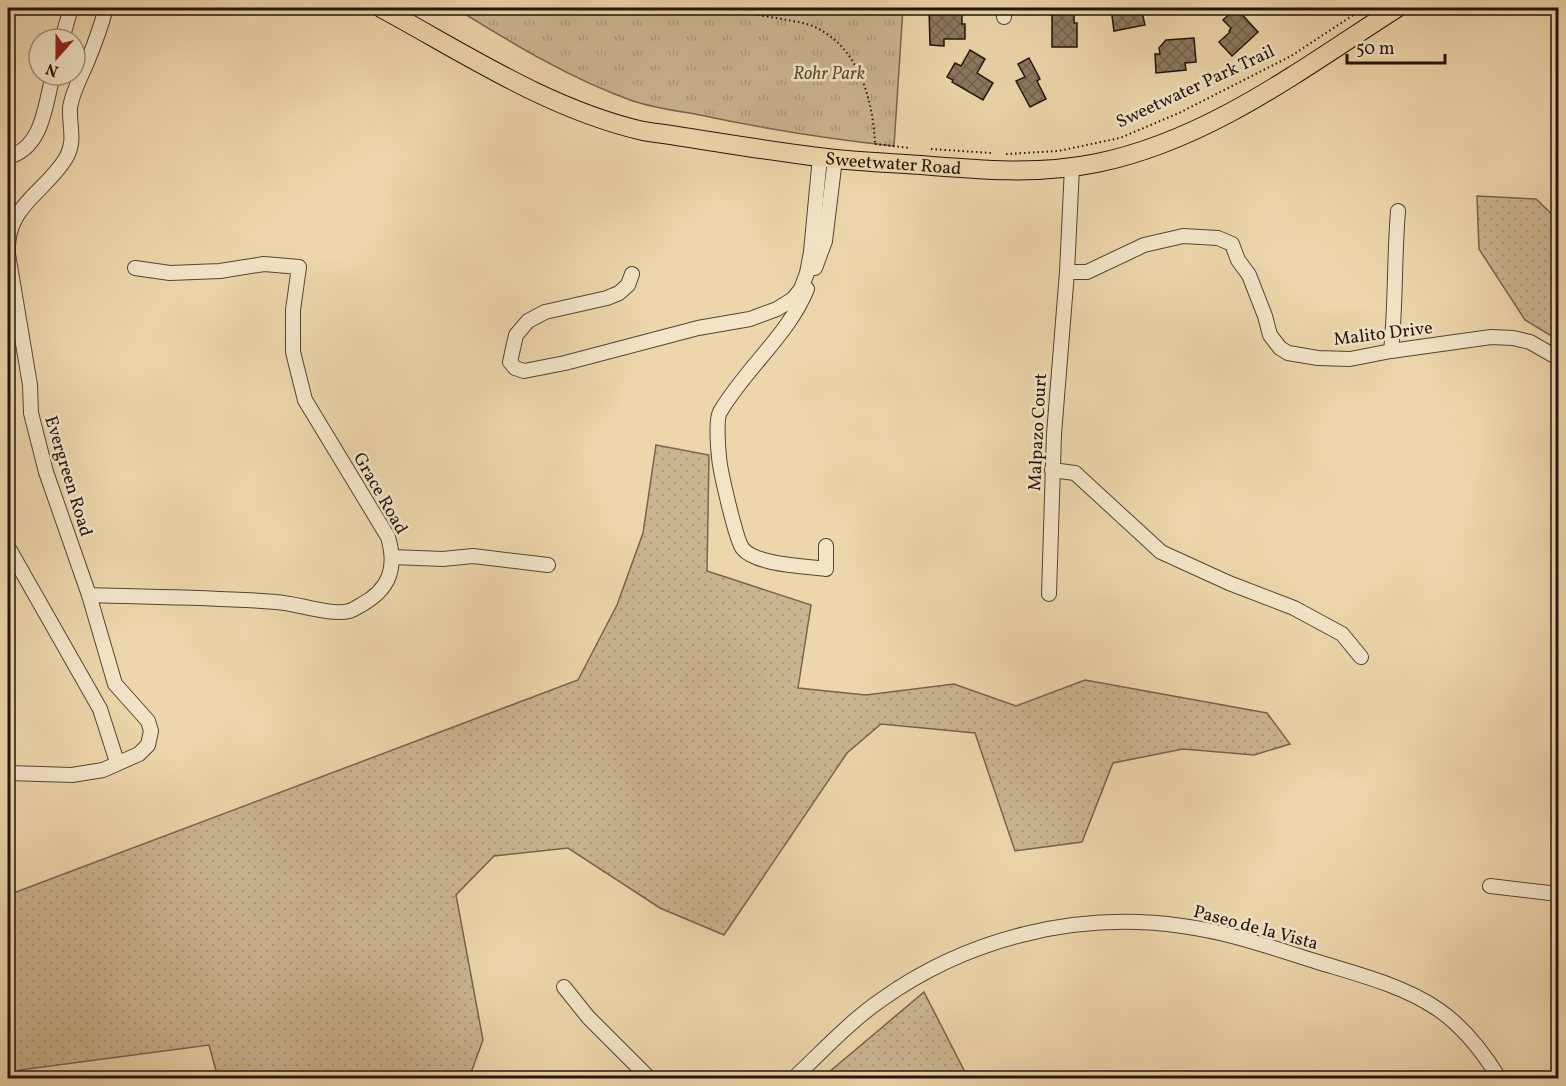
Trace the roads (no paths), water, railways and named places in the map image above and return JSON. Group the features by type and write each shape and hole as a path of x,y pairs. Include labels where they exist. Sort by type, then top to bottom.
{"main road":[{"name":"Sweetwater Road","path":"381,8 539,94 602,120 643,131 827,158 1000,170 1072,167 1098,163 1148,148 1220,118 1252,101 1397,8"}],"street":[{"path":"65,27 71,8"},
{"name":"Evergreen Road","path":"8,773 85,773 103,770 139,754 148,746 151,731 148,722 115,684 89,595 46,472 31,413 30,385 8,244 15,218 63,162 70,150 72,100 106,8"},
{"path":"8,157 24,150 35,137 50,87"},
{"path":"632,274 628,285 619,293 607,298 545,312 528,321 516,335 510,362 515,368 524,371 565,363 698,328 750,319 777,309 794,299 807,273 827,158"},
{"path":"826,546 826,569 763,561 743,549 736,531 719,458 718,414 800,307 825,241 827,158"},
{"path":"1067,272 1072,167"},
{"path":"1391,351 1395,312 1395,249 1398,211"},
{"name":"Malito Drive","path":"1067,272 1087,272 1144,245 1183,236 1218,238 1232,244 1238,260 1249,275 1270,335 1280,348 1288,353 1318,358 1350,359 1491,337 1513,338 1530,342 1558,358"},
{"name":"Grace Road","path":"89,595 279,602 338,612 349,611 375,597 383,588 391,572 392,552 388,537 305,400 294,352 293,310 299,267 264,264 220,271 170,273 135,268"},
{"name":"Malpazo Court","path":"1049,594 1053,434 1067,272"},
{"path":"1052,470 1075,472 1161,552 1228,583 1294,608 1342,634 1361,657"},
{"path":"8,547 100,709 117,762"},
{"path":"392,557 443,559 473,556 548,564"},
{"path":"1490,886 1558,894"},
{"name":"Paseo de la Vista","path":"795,1078 855,1020 880,1000 945,962 995,942 1029,933 1074,925 1128,922 1182,926 1236,937 1363,975 1415,996 1437,1008 1459,1028 1479,1049 1499,1078"},
{"path":"564,987 588,1017 649,1078"}],"park label":[{"name":"Rohr Park","path":"829,73"}]}
